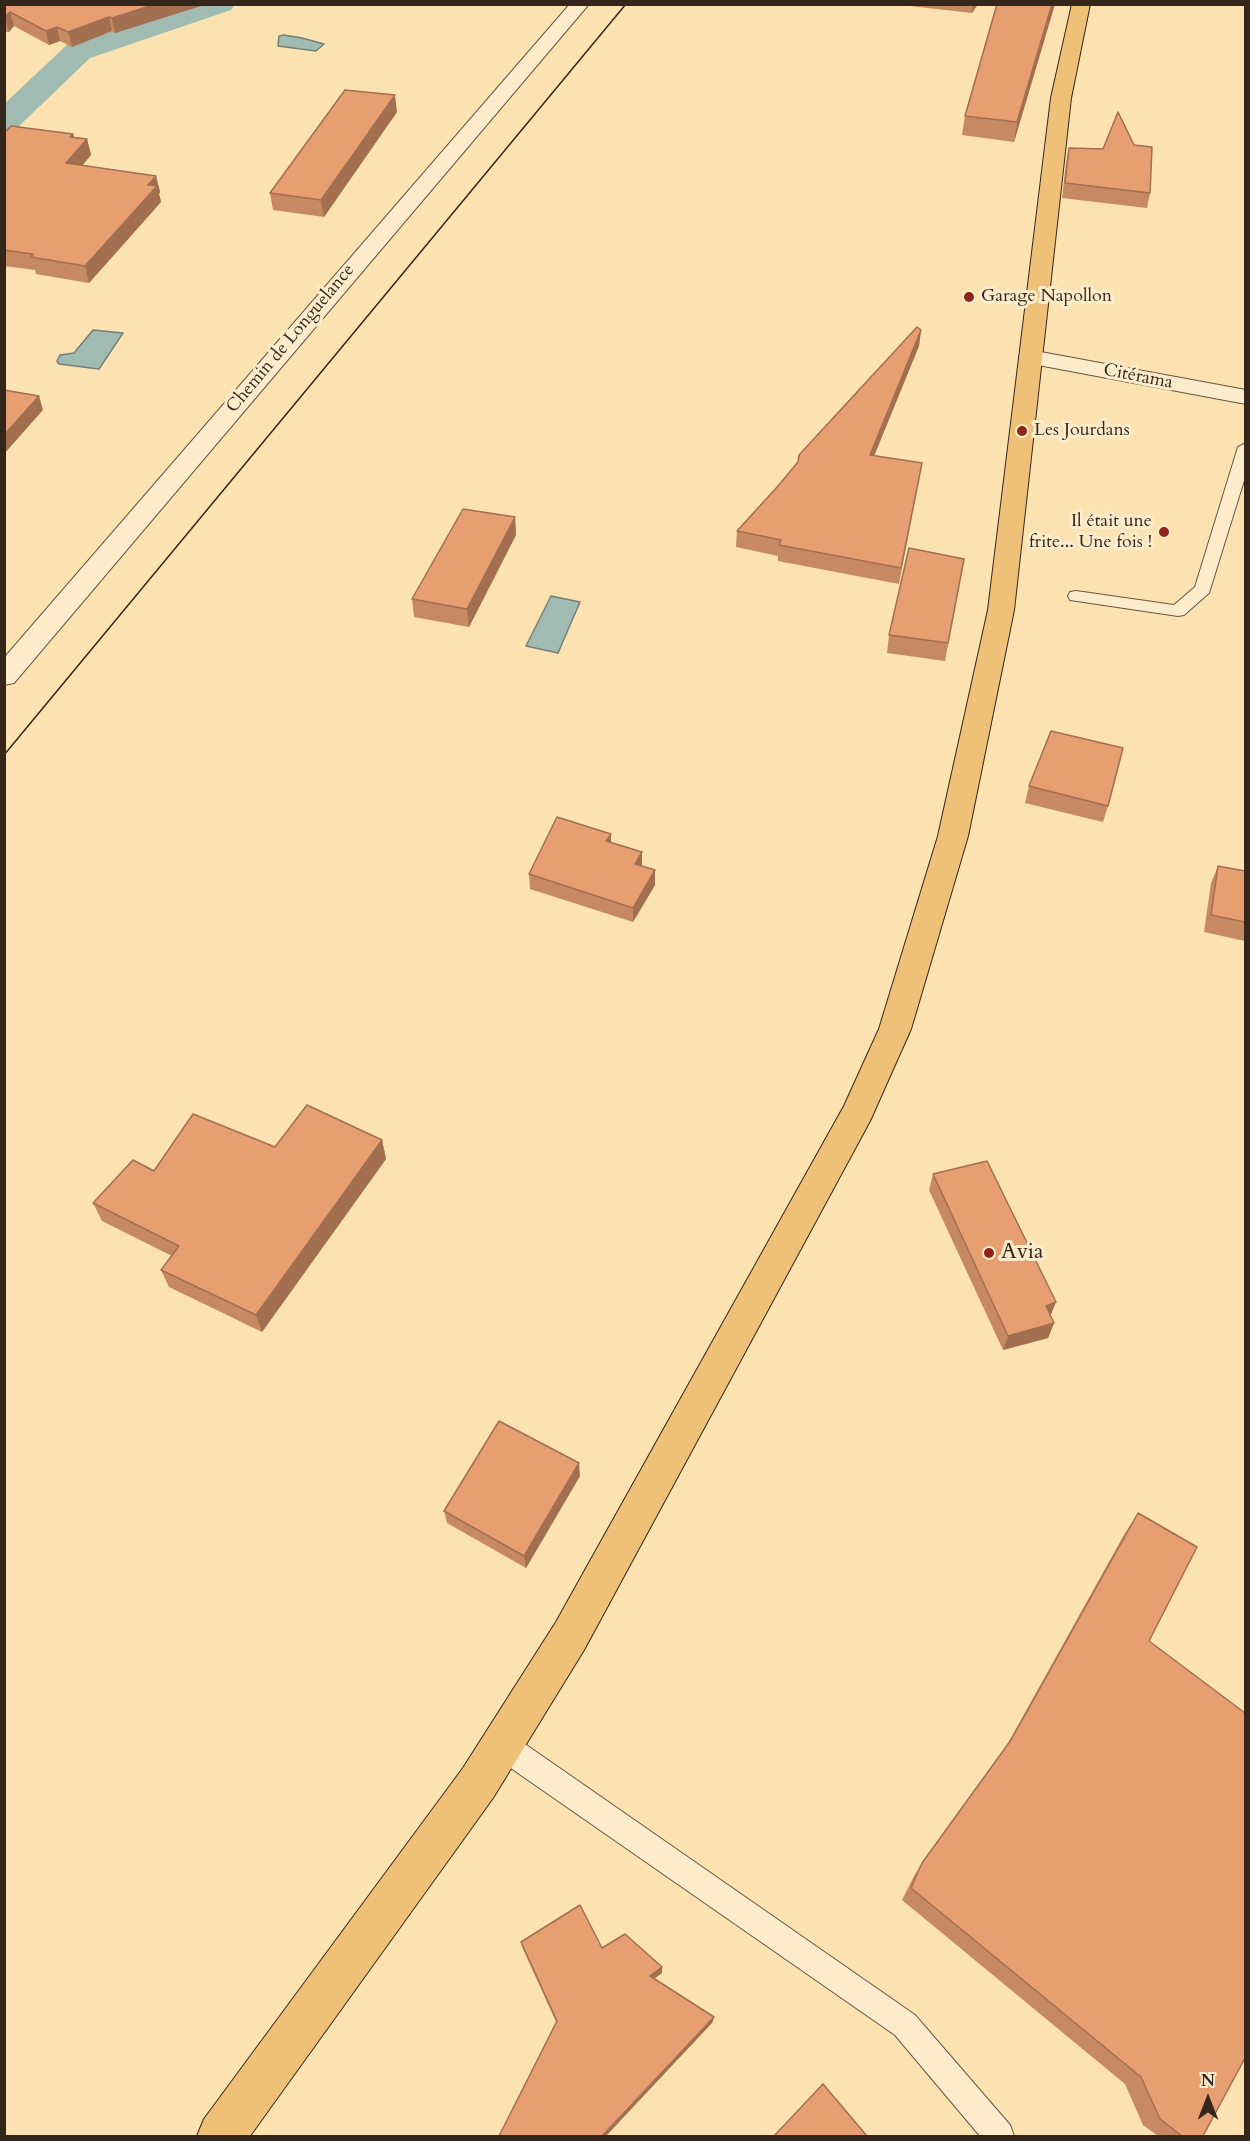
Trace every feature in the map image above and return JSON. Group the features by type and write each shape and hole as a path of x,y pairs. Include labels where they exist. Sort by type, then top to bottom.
{"main road":[{"path":"221,2136 478,1783 570,1636 858,1111 895,1029 953,836 999,621 1061,98 1081,4"}],"street":[{"name":"Chemin de Longuelance","path":"4,676 580,4"},
{"name":"Citérama","path":"1030,357 1245,397"}],"lane":[{"path":"1076,597 1178,611 1194,597 1203,589 1245,447"},
{"path":"502,1745 905,2025 999,2136"}],"water":[{"path":"284,35 324,44 316,51 278,46 279,36"},
{"path":"93,330 123,333 99,369 59,364 57,361 60,355 74,353"},
{"path":"551,596 580,602 558,653 526,646"}],"building":[{"path":"4,4 156,4 109,17 68,32 57,27 46,31 10,12 4,17"},
{"path":"997,4 1052,4 1017,122 965,116"},
{"path":"345,90 395,95 321,200 270,193"},
{"path":"1118,112 1134,145 1152,147 1150,193 1065,183 1069,148 1103,149"},
{"path":"11,126 73,134 70,137 87,139 66,163 156,176 148,185 157,186 85,266 4,250 4,133"},
{"path":"917,327 921,330 870,455 922,463 901,568 779,545 781,540 737,531 798,462 799,455"},
{"path":"4,390 39,396 4,435"},
{"path":"463,509 515,517 467,609 412,599"},
{"path":"909,548 964,559 948,643 889,635"},
{"path":"1051,731 1123,748 1108,806 1029,786"},
{"path":"557,817 611,834 606,841 642,852 635,864 655,870 633,908 529,874"},
{"path":"1218,866 1245,871 1245,922 1211,915"},
{"path":"307,1105 382,1140 256,1315 161,1270 179,1246 93,1203 133,1160 154,1171 193,1114 275,1147"},
{"name":"Avia","path":"987,1161 1056,1302 1046,1306 1054,1323 1008,1336 933,1174"},
{"path":"499,1421 579,1463 524,1556 444,1511"},
{"path":"1138,1513 1197,1547 1149,1641 1245,1713 1245,2058 1203,2136 1182,2136 1160,2119 1141,2077 911,1888 922,1863 1011,1740"},
{"path":"580,1905 602,1948 625,1934 662,1967 650,1976 714,2017 602,2136 499,2136 557,2021 521,1942"},
{"path":"823,2084 867,2136 774,2136"}],"waterway":[{"path":"4,122 79,51 220,4"}],"tram line":[{"path":"4,755 626,4"}],"place":[{"name":"Garage Napollon","path":"969,297"},
{"name":"Les Jourdans","path":"1022,431"},
{"name":"Il était une frite... Une fois !","path":"1164,532"},
{"name":"Avia","path":"989,1253"}]}
